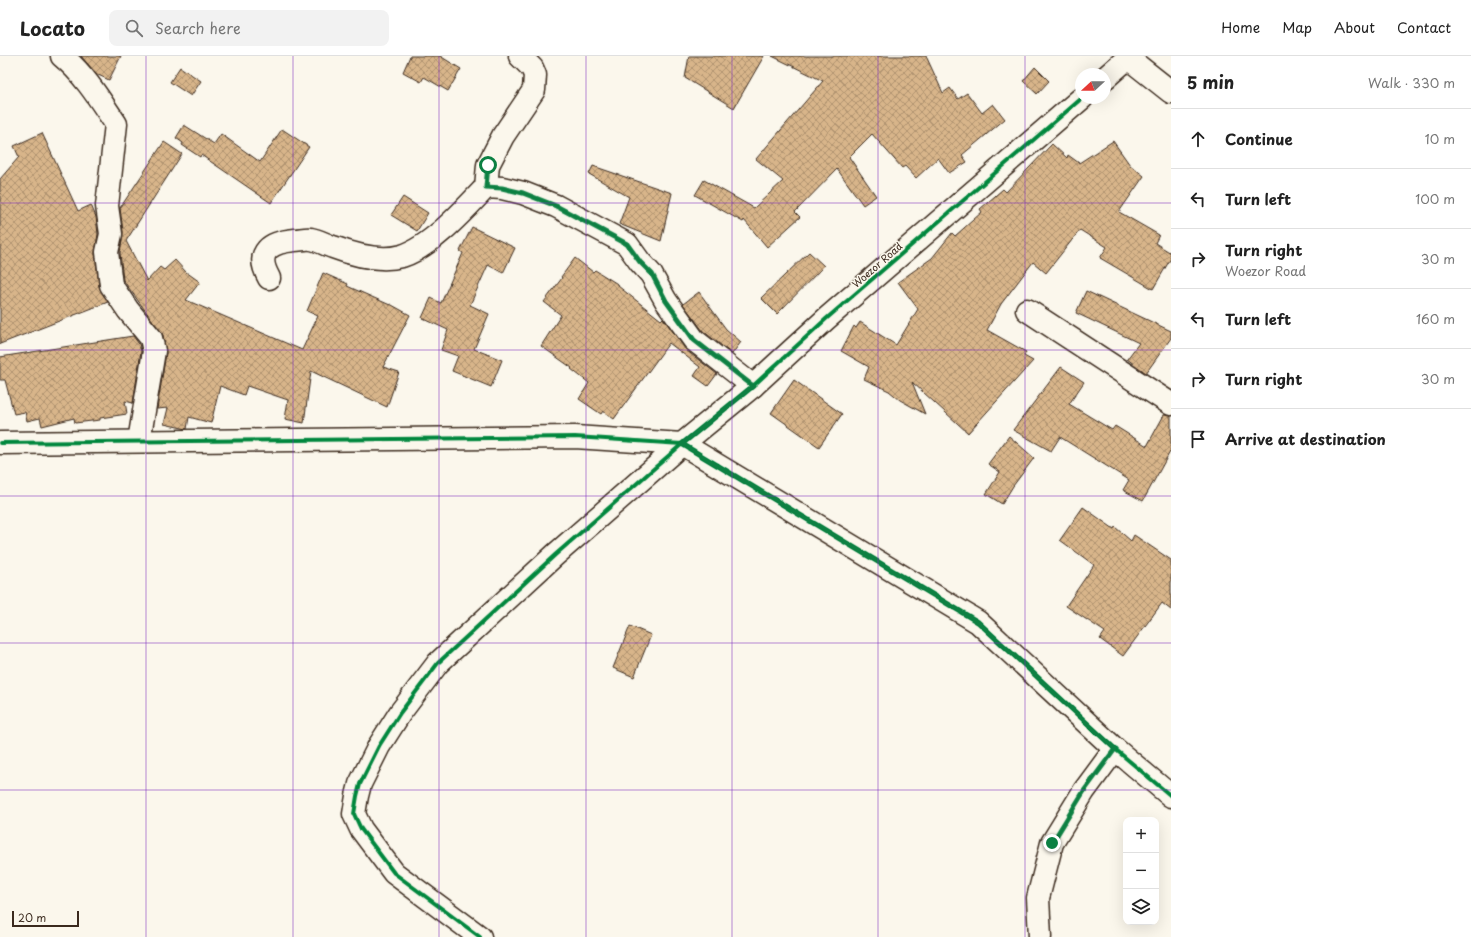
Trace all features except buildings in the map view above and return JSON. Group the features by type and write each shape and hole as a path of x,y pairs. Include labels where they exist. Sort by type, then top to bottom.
{"street":[{"path":"62,56 87,82 116,124 107,206 111,234 107,252 111,285 128,310 151,338 154,351 139,441"},
{"path":"268,278 264,270 263,262 264,254 270,246 290,241 310,239 348,253 380,258 402,256 420,247 441,232 486,187 488,165 503,136 534,90 534,75 532,68 520,56"},
{"path":"1111,73 1129,57 1171,92"},
{"name":"Woezor Road","path":"480,937 394,873 361,829 354,814 360,784 378,746 395,720 438,663 555,555 682,444 753,386 826,319 1075,104"},
{"path":"486,187 502,188 523,193 556,206 627,244 640,262 652,274 666,301 694,340 753,386"},
{"path":"1027,310 1171,404"},
{"path":"0,444 139,441 575,437 682,444 978,622 1115,749 1171,796"},
{"path":"1040,937 1038,898 1052,843 1084,791 1115,749"}],"cycle path":[{"path":"480,937 394,873 361,829 354,814 360,784 379,746 400,713 438,663 555,555 682,444 753,386 826,319 1075,104"},
{"path":"0,443 575,437 682,444 978,622 1115,749 1171,796"}],"route":[{"path":"488,165 486,187 502,188 523,193 556,206 627,244 640,262 652,274 666,301 694,340 753,386 682,444 978,622 1115,749 1084,791 1052,843"}]}
